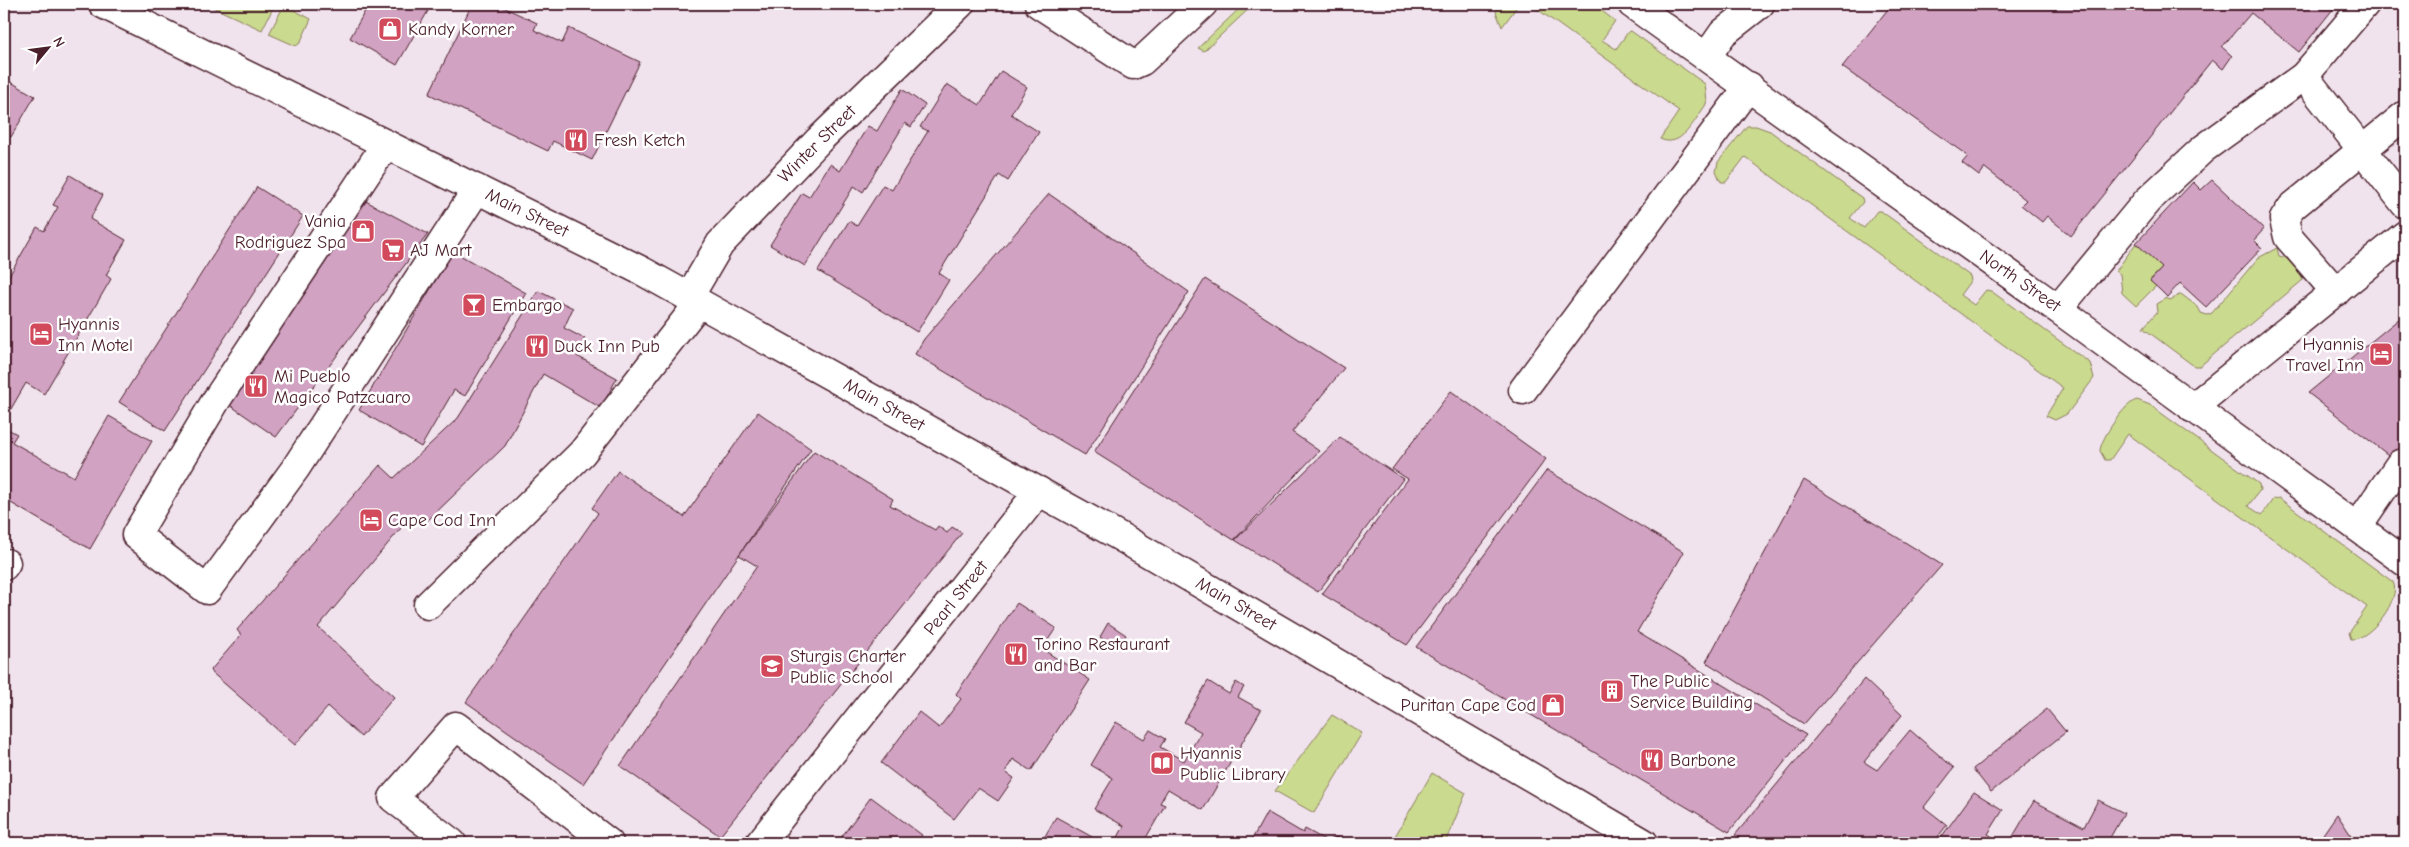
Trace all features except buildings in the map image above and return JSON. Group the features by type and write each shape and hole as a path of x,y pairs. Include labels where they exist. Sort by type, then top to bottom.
{"street":[{"name":"Main Street","path":"103,4 642,271 1136,546 1644,843"},
{"name":"Winter Street","path":"428,605 582,453 694,300 720,244 819,140 960,4"},
{"path":"1039,4 1133,65 1142,61 1203,4"},
{"name":"North Street","path":"1632,4 2058,309 2405,562"},
{"path":"1707,56 1723,33 1760,4"},
{"path":"2058,309 2147,201 2203,149 2304,76 2365,4"},
{"path":"2304,76 2405,204"},
{"path":"1523,390 1749,86"},
{"path":"2336,292 2288,237 2284,227 2284,219 2292,207 2405,115"},
{"path":"386,144 215,402 136,535 206,590 295,468 477,189"},
{"path":"2192,408 2405,235"},
{"path":"2357,527 2400,464"},
{"name":"Pearl Street","path":"760,843 1039,492"},
{"path":"452,843 393,798 456,726 609,843"}],"green space":[{"path":"206,4 275,4 262,30"},
{"path":"1244,4 1254,4 1204,51 1198,48"},
{"path":"1500,4 1519,4 1502,27 1496,12"},
{"path":"1530,4 1593,4 1615,21 1602,40 1616,49 1628,32 1631,31 1705,84 1707,101 1705,106 1681,137 1668,141 1660,139 1679,111"},
{"path":"283,7 288,7 311,19 300,43 296,46 269,34"},
{"path":"1747,126 1756,126 1770,131 1862,198 1863,202 1850,218 1864,228 1877,211 1881,211 1970,276 1971,280 1960,295 1974,305 1986,290 1991,291 2090,363 2094,378 2067,414 2055,420 2046,416 2063,388 1745,157 1726,182 1721,182 1716,171 1718,162"},
{"path":"2136,243 2162,268 2150,280 2156,286 2136,306 2122,293 2120,274 2116,271"},
{"path":"2277,248 2279,256 2288,259 2294,264 2303,280 2200,366 2194,366 2143,328 2157,312 2156,304 2166,298 2170,300 2181,294 2198,307 2201,313 2207,315 2212,313 2258,258"},
{"path":"2137,400 2150,405 2259,484 2260,490 2248,506 2262,515 2273,499 2279,498 2393,582 2395,589 2389,608 2375,626 2359,638 2351,639 2349,633 2367,607 2128,434 2110,460 2105,460 2100,451 2104,439 2120,414 2132,402"},
{"path":"1332,715 1362,733 1314,813 1275,791"},
{"path":"1432,773 1466,793 1445,843 1391,843"}],"place":[{"name":"Kandy Korner","path":"390,29"},
{"name":"Fresh Ketch","path":"576,140"},
{"name":"Vania Rodriguez Spa","path":"363,231"},
{"name":"AJ Mart","path":"393,250"},
{"name":"Embargo","path":"474,305"},
{"name":"Hyannis Inn Motel","path":"41,334"},
{"name":"Duck Inn Pub","path":"537,346"},
{"name":"Hyannis Travel Inn","path":"2381,354"},
{"name":"Mi Pueblo Magico Patzcuaro","path":"256,386"},
{"name":"Cape Cod Inn","path":"371,520"},
{"name":"Torino Restaurant and Bar","path":"1016,654"},
{"name":"Sturgis Charter Public School","path":"772,666"},
{"name":"The Public Service Building","path":"1612,691"},
{"name":"Puritan Cape Cod","path":"1553,705"},
{"name":"Barbone","path":"1652,760"},
{"name":"Hyannis Public Library","path":"1162,763"}]}
